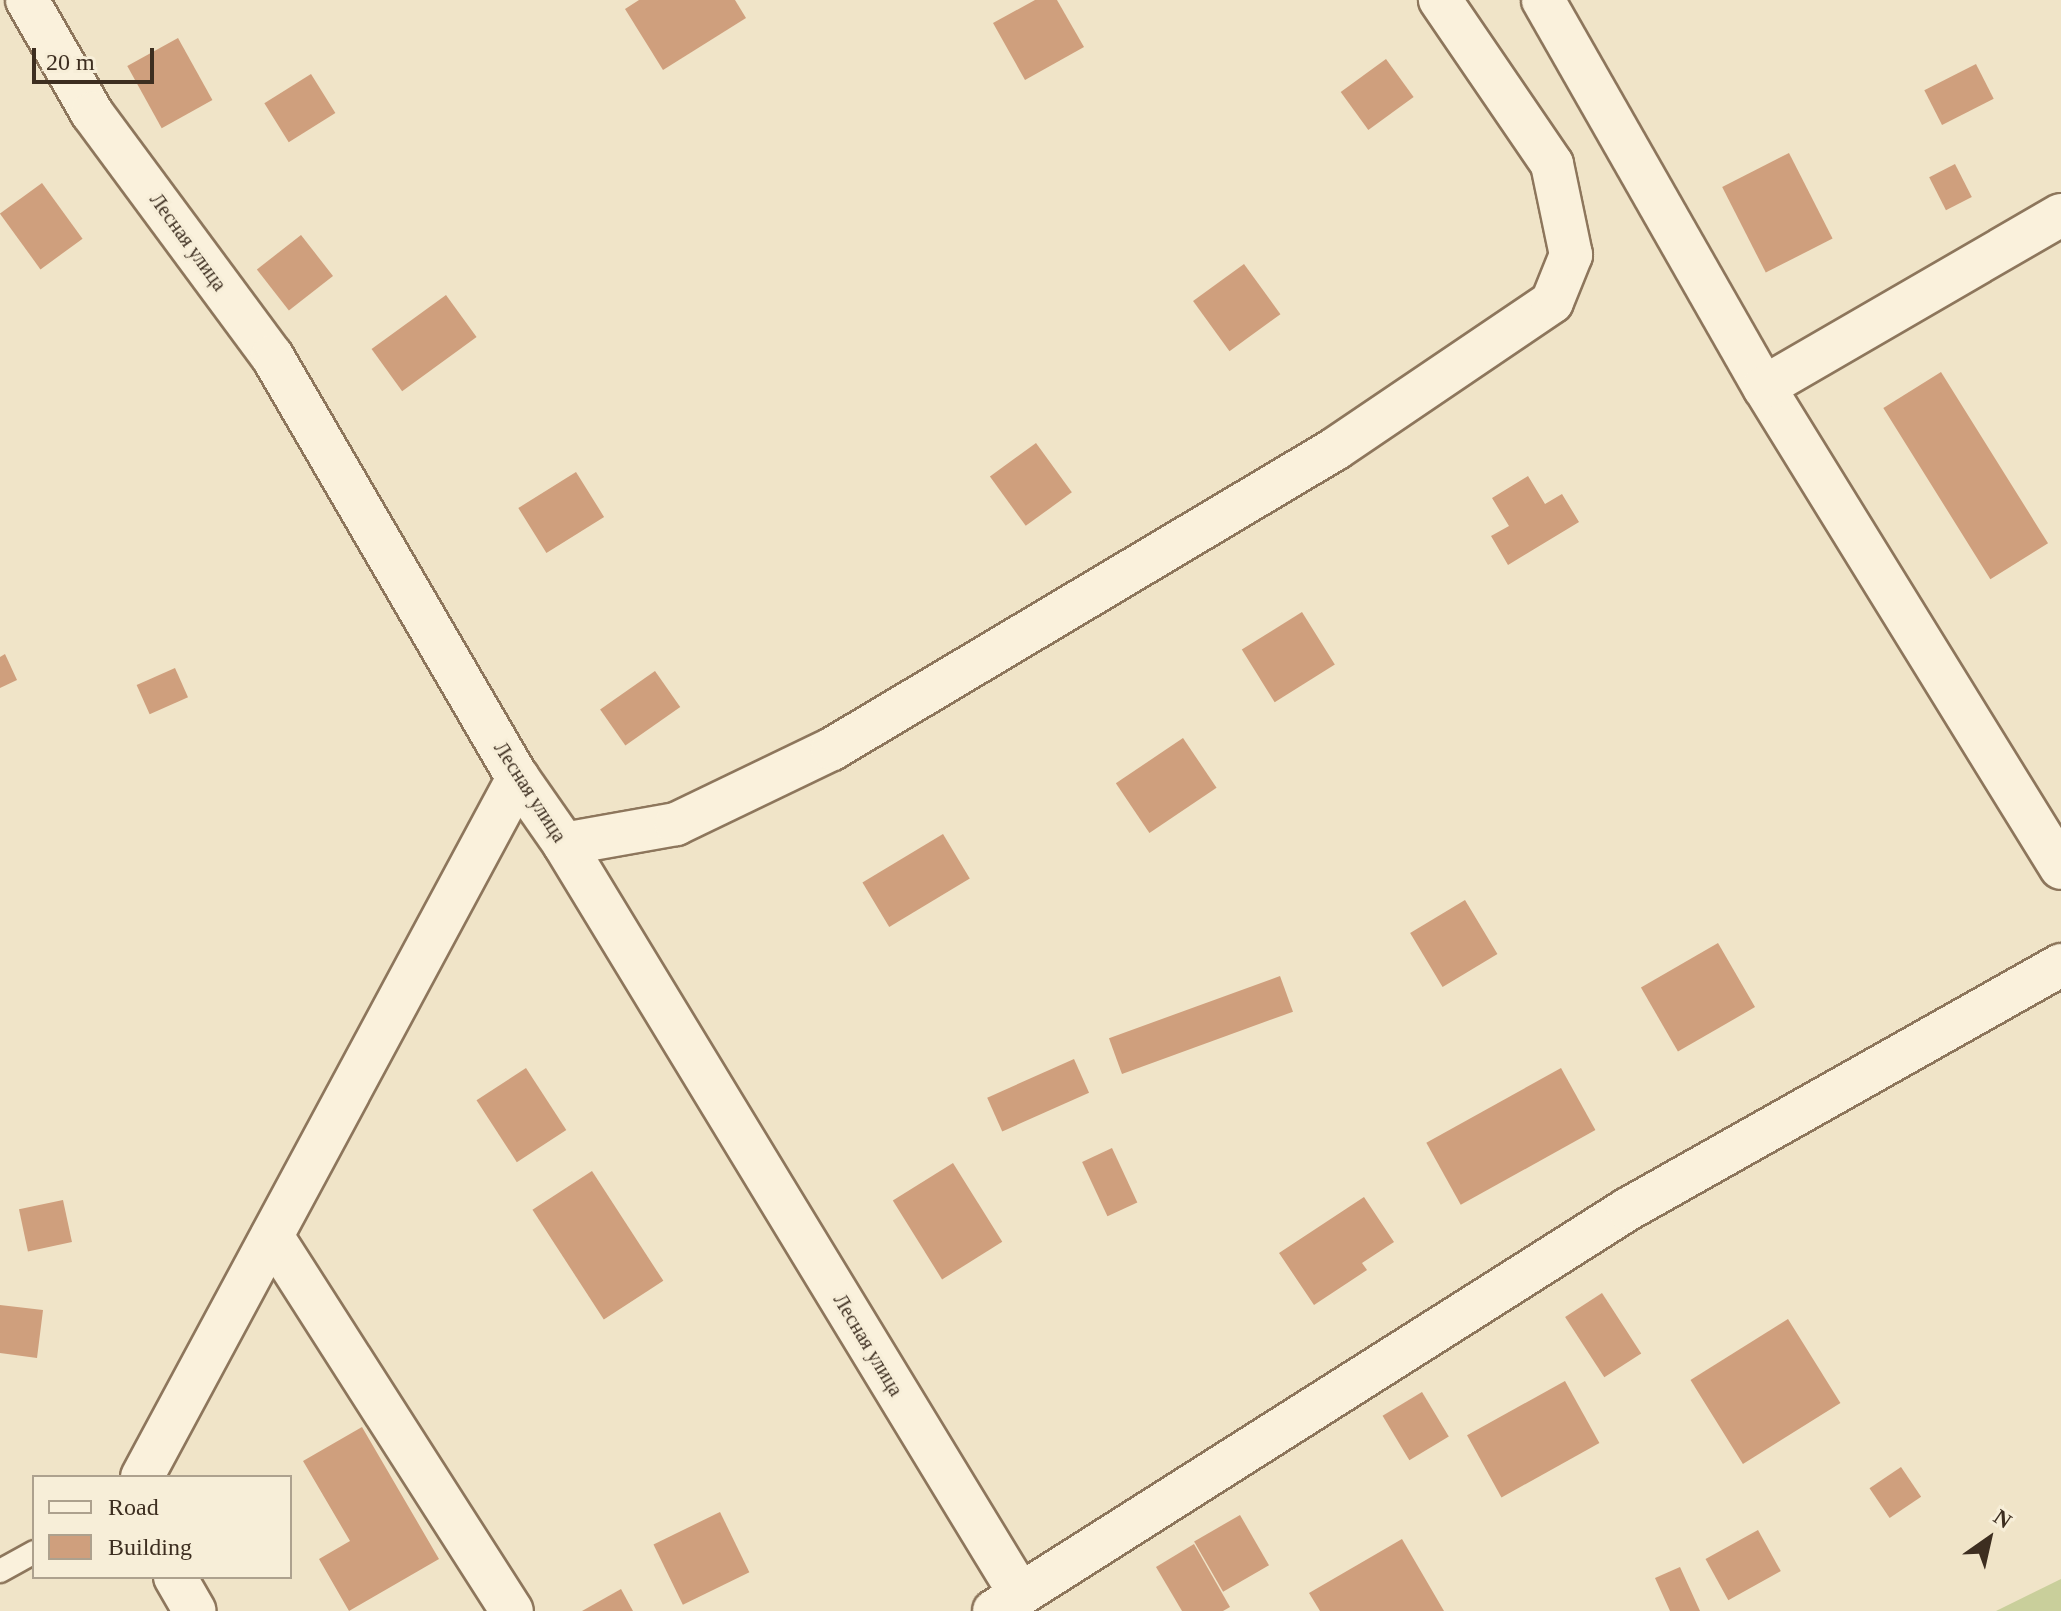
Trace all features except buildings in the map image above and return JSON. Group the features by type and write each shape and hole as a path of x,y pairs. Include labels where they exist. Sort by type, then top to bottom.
{"street":[{"name":"Лесная улица","path":"27,0 92,113 272,356 518,778 564,844 1007,1602"},
{"path":"564,844 676,824 832,749 1335,449 1552,302 1571,255 1552,164 1440,0"},
{"path":"1543,0 1764,387 2061,868"},
{"path":"1764,387 2061,215"},
{"path":"143,1475 518,778"},
{"path":"1007,1602 1628,1209 2061,965"},
{"path":"272,1236 512,1611"},
{"path":"176,1579 195,1611"}],"lane":[{"path":"0,1571 32,1553"}],"green space":[{"path":"2061,1579 2061,1611 1996,1611"}]}
